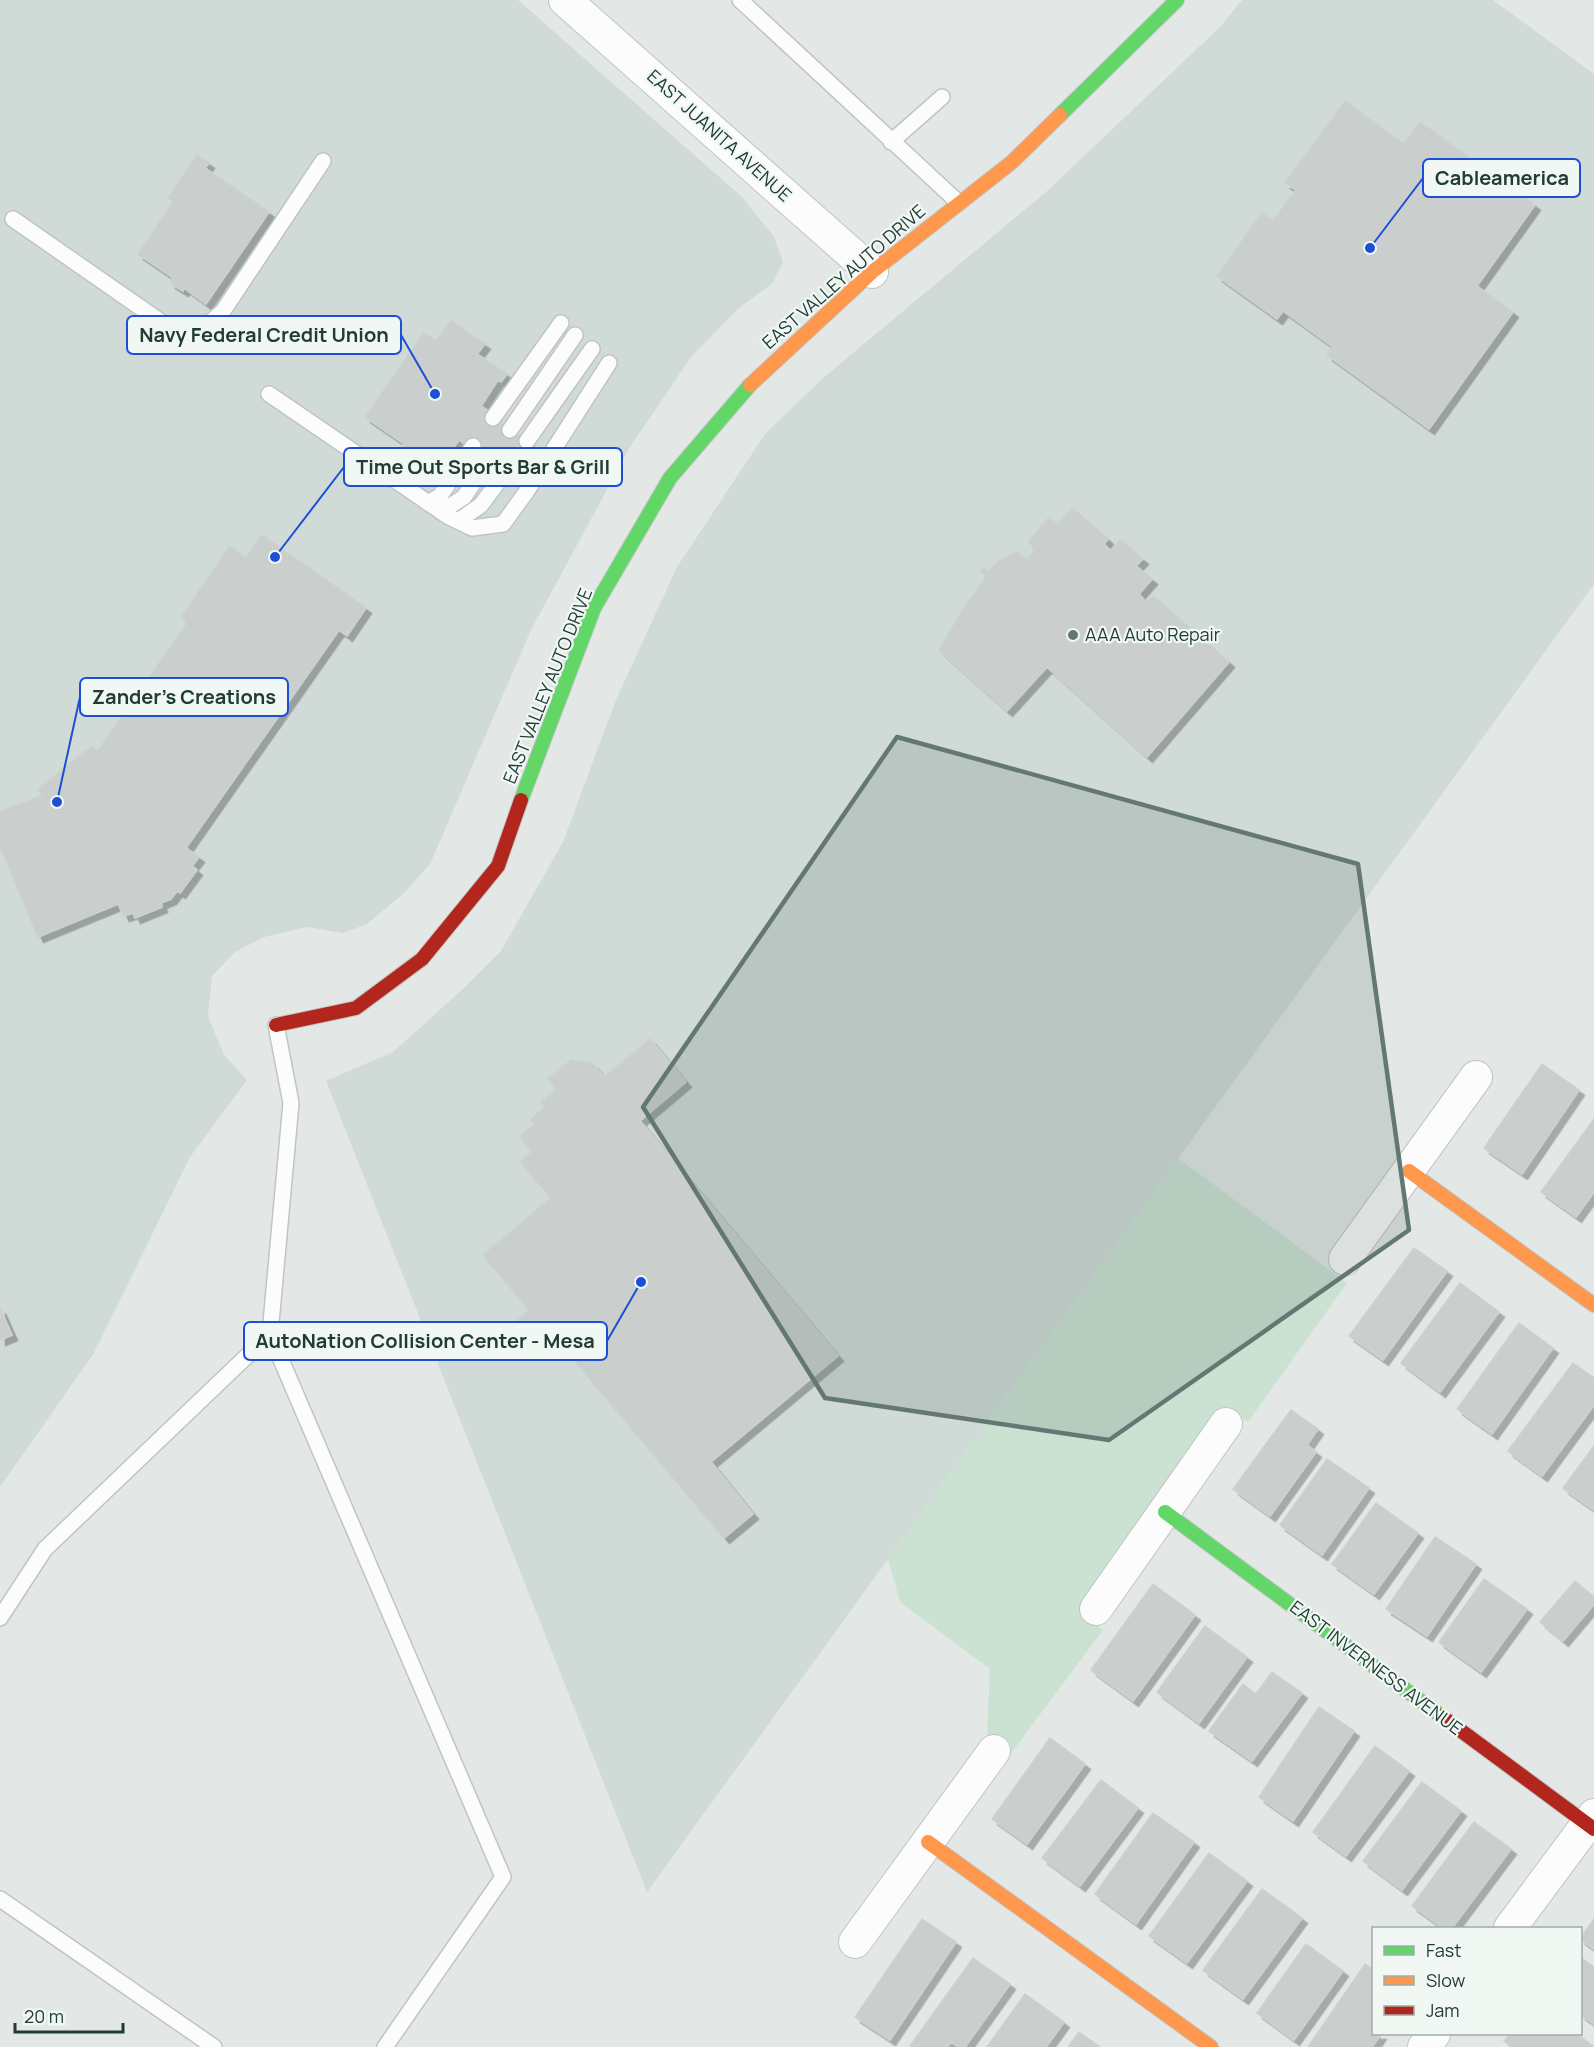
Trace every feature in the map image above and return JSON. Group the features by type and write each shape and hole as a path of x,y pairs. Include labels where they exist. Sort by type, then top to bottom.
{"street":[{"name":"EAST JUANITA AVENUE","path":"565,0 872,272"},
{"name":"EAST VALLEY AUTO DRIVE","path":"276,1025 356,1008 422,959 498,866 541,744 594,609 670,478 757,376 872,272 1012,162 1177,0"},
{"path":"1345,1259 1476,1077"},
{"path":"1409,1171 1594,1305"},
{"path":"1096,1609 1226,1424"},
{"name":"EAST INVERNESS AVENUE","path":"1165,1512 1592,1822 1512,1927"},
{"path":"855,1942 994,1751"},
{"path":"928,1842 1211,2047"},
{"path":"1424,2047 1433,2035"}],"lane":[{"path":"740,0 958,203"},
{"path":"891,142 942,97"},
{"path":"13,219 164,324 176,330 195,327 207,324 223,311 323,161"},
{"path":"493,418 561,323"},
{"path":"510,430 574,334"},
{"path":"527,441 592,349"},
{"path":"269,394 434,508 472,528 503,524 527,491 609,363"},
{"path":"434,508 473,446"},
{"path":"434,508 464,496 490,458"},
{"path":"458,521 481,505 507,470"},
{"path":"276,1025 291,1103 270,1334 503,1877 385,2047"},
{"path":"0,1618 45,1549 270,1334"},
{"path":"0,1899 214,2047"}],"highlighted area":[{"path":"897,737 1358,864 1409,1230 1109,1440 825,1398 643,1107"}],"shaded area":[{"path":"0,0 518,0 742,197 774,237 783,262 773,283 739,308 691,357 630,447 531,630 430,864 403,894 367,924 343,933 307,927 264,937 235,952 212,976 208,1016 224,1055 247,1080 190,1157 94,1353 0,1487"},
{"path":"1242,0 1493,0 1594,74 1594,584 647,1892 326,1081 393,1052 501,951 563,842 616,700 677,567 765,434 823,378 1046,192 1220,27"}],"green space":[{"path":"1178,1158 1347,1283 1248,1422 1223,1407 1078,1611 1103,1630 1012,1752 987,1734 990,1669 900,1602 888,1559"}],"building":[{"path":"1345,101 1404,144 1420,122 1535,205 1477,286 1513,312 1429,429 1327,355 1333,347 1283,311 1277,319 1217,276 1262,213 1273,221 1296,190 1285,183"},
{"path":"197,155 209,163 205,168 269,212 206,304 184,288 183,291 170,283 173,278 138,254 174,201 168,198"},
{"path":"451,321 485,344 477,354 507,374 501,382 498,380 481,406 487,410 485,412 538,449 518,478 467,442 465,444 459,440 438,469 420,458 414,467 396,455 404,444 365,417 424,333 436,341"},
{"name":"AAA Auto Repair","path":"1072,508 1108,539 1104,544 1111,551 1120,540 1143,559 1136,566 1152,579 1139,594 1147,603 1153,596 1229,662 1147,757 1047,667 1007,711 939,650 967,603 987,577 980,571 983,567 988,571 1000,560 1018,552 1026,560 1036,549 1028,542 1049,517 1057,525"},
{"path":"262,535 366,608 347,636 339,630 186,848 199,857 192,866 197,870 180,893 177,891 171,899 161,903 162,907 135,918 133,913 124,916 118,904 38,937 0,846 0,812 43,795 38,789 92,746 97,752 188,622 181,617 230,546 246,558"},
{"path":"650,1039 686,1082 640,1121 838,1356 711,1462 753,1514 724,1538 547,1328 533,1340 517,1320 529,1310 483,1255 551,1198 521,1162 532,1152 520,1136 535,1124 531,1119 545,1107 541,1102 557,1089 548,1079 571,1060 592,1063 604,1077"},
{"path":"1542,1064 1579,1090 1522,1174 1484,1148"},
{"path":"1594,1119 1594,1192 1576,1217 1541,1192"},
{"path":"1414,1248 1447,1271 1383,1360 1349,1336"},
{"path":"1460,1283 1499,1312 1440,1392 1401,1363"},
{"path":"0,1308 12,1335 0,1340"},
{"path":"1519,1323 1553,1348 1492,1434 1457,1409"},
{"path":"1573,1363 1594,1378 1594,1405 1542,1476 1508,1451"},
{"path":"1291,1410 1318,1429 1307,1445 1316,1452 1270,1516 1233,1489"},
{"path":"1594,1446 1594,1510 1563,1488"},
{"path":"1327,1459 1369,1488 1322,1555 1280,1525"},
{"path":"1376,1503 1418,1533 1374,1594 1332,1564"},
{"path":"1435,1537 1476,1564 1427,1636 1386,1609"},
{"path":"1484,1579 1527,1609 1481,1672 1439,1642"},
{"path":"1575,1581 1594,1597 1594,1604 1563,1641 1540,1622"},
{"path":"1153,1584 1195,1615 1133,1701 1091,1670"},
{"path":"1205,1626 1247,1657 1199,1723 1157,1692"},
{"path":"1272,1672 1302,1693 1252,1761 1209,1731 1243,1684 1256,1694"},
{"path":"1319,1707 1354,1731 1293,1821 1259,1797"},
{"path":"1050,1738 1085,1764 1027,1844 992,1819"},
{"path":"1375,1746 1409,1771 1346,1856 1313,1832"},
{"path":"1101,1780 1138,1808 1080,1886 1042,1858"},
{"path":"1422,1782 1461,1811 1402,1890 1363,1861"},
{"path":"1153,1813 1194,1842 1136,1924 1095,1894"},
{"path":"1474,1822 1511,1849 1453,1927 1442,1927 1412,1906"},
{"path":"1209,1853 1247,1881 1187,1963 1149,1936"},
{"path":"1262,1889 1302,1918 1243,1999 1203,1970"},
{"path":"922,1919 956,1942 890,2040 855,2017"},
{"path":"1594,1919 1594,1949 1582,1940 1582,1936"},
{"path":"1306,1944 1343,1971 1294,2040 1257,2013"},
{"path":"973,1958 1010,1984 965,2047 959,2047 951,2042 947,2047 911,2047 910,2046"},
{"path":"1582,1958 1594,1967 1594,2024 1582,2015"},
{"path":"1365,1964 1372,1969 1372,2035 1380,2035 1372,2047 1308,2047"},
{"path":"1025,1994 1064,2022 1046,2047 987,2047"},
{"path":"1079,2032 1100,2047 1068,2047"},
{"path":"1509,2035 1578,2035 1594,2047 1512,2047 1504,2041"}],"traffic: fast":[{"path":"1060,115 1177,0"},
{"path":"521,800 594,608 670,478 750,385"},
{"path":"1165,1512 1441,1716"}],"traffic: slow":[{"path":"750,385 872,272 1012,162 1060,115"},
{"path":"1409,1171 1594,1305"},
{"path":"928,1842 1211,2047"}],"traffic: jam":[{"path":"276,1025 356,1008 422,959 498,866 521,800"},
{"path":"1441,1716 1594,1829"}],"place":[{"name":"Cableamerica","path":"1370,248"},
{"name":"Navy Federal Credit Union","path":"435,394"},
{"name":"Time Out Sports Bar & Grill","path":"275,557"},
{"name":"AAA Auto Repair","path":"1073,635"},
{"name":"Zander's Creations","path":"57,802"},
{"name":"AutoNation Collision Center - Mesa","path":"641,1282"}]}
